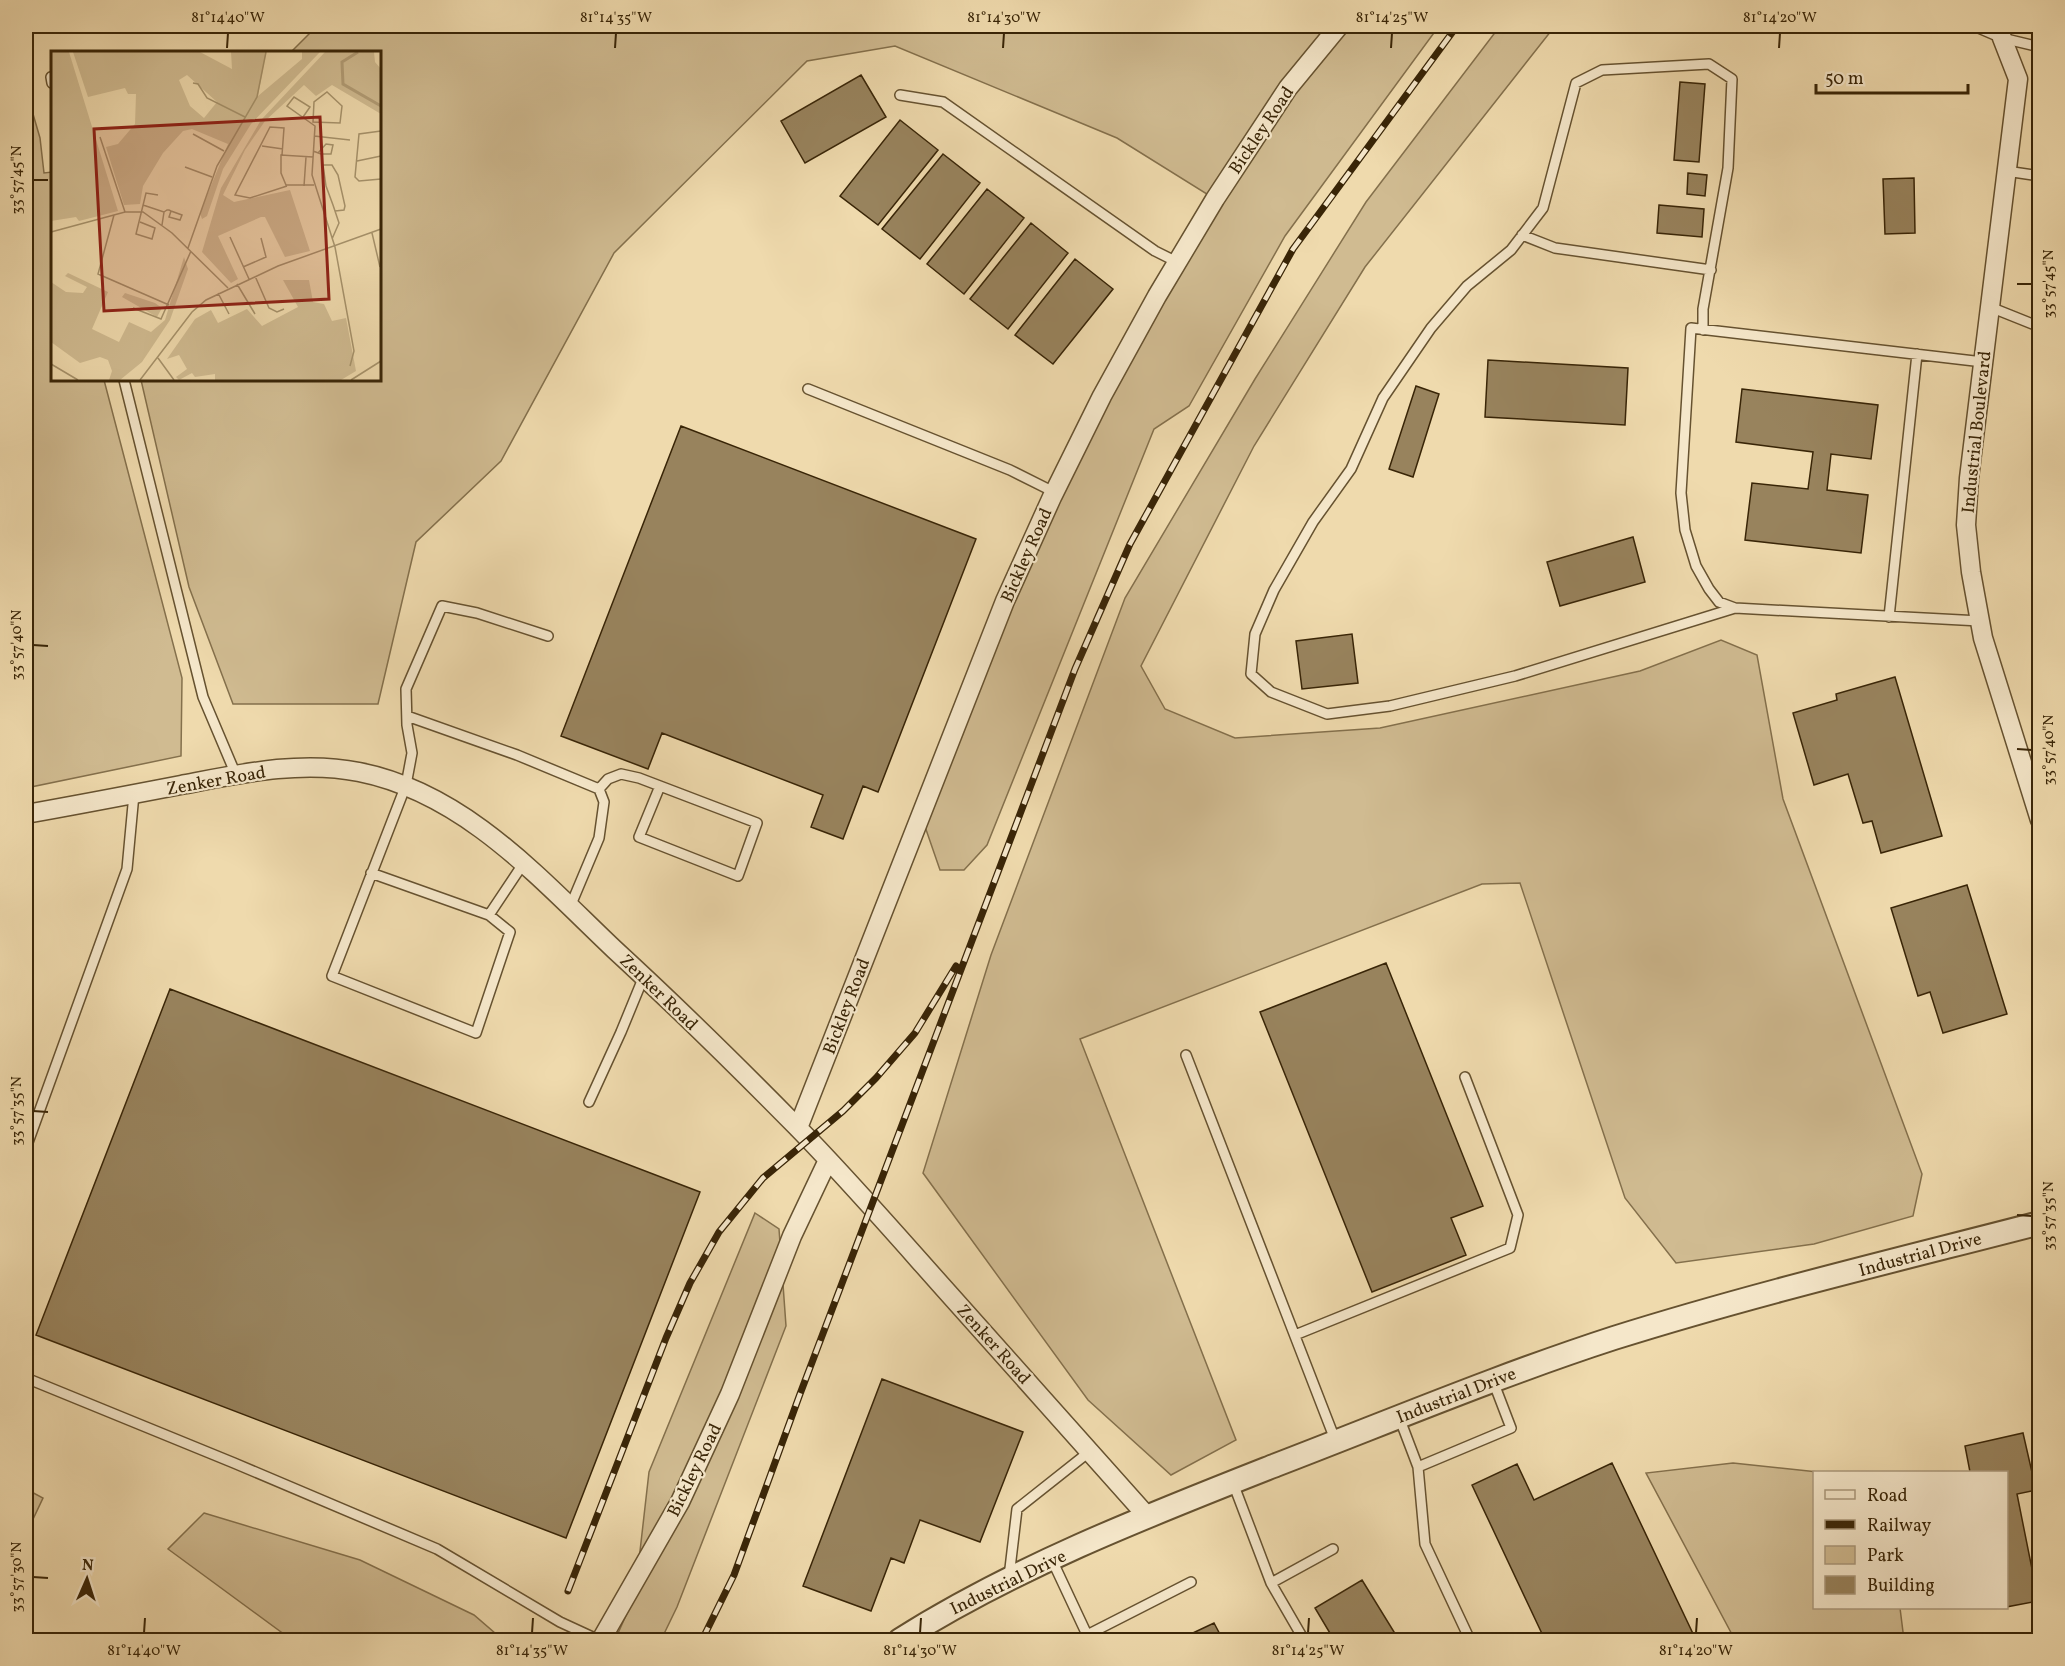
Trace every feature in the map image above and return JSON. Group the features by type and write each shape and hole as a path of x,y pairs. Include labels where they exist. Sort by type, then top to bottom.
{"street":[{"name":"Bickley Road","path":"798,1128 1005,601 1054,492 1102,396 1215,199 1288,88 1339,26"},
{"name":"Industrial Boulevard","path":"2006,32 2018,79 1969,478 1966,525 1971,572 1983,638 2040,820"},
{"name":"Zenker Road","path":"26,814 236,775 284,768 320,767 358,771 406,785 424,792 456,812 504,847 644,976 798,1128 1147,1516"},
{"name":"Bickley Road","path":"600,1641 680,1502 730,1394 792,1236 828,1160"},
{"name":"Industrial Drive","path":"900,1641 940,1615 1009,1580 1147,1516 1493,1380 1612,1339 1721,1306 2040,1223"}],"lane":[{"path":"1974,26 2006,32 2040,47"},
{"path":"1703,330 1703,309 1728,168 1732,80 1709,64 1602,70 1576,83 1543,208 1511,250 1467,286 1431,328 1383,398 1351,469 1313,522 1274,590 1255,634 1251,674 1271,692 1327,714 1390,706 1515,676 1735,608"},
{"path":"900,95 943,102 1155,251 1178,262"},
{"path":"2006,171 2040,176"},
{"path":"1522,236 1555,248 1711,270"},
{"path":"1990,307 2036,325 2040,316"},
{"path":"1980,621 1735,608 1719,602 1696,567 1685,530 1681,493 1691,328 1983,362"},
{"path":"1889,617 1917,354"},
{"path":"124,381 203,697 236,775"},
{"path":"808,389 1010,470 1054,492"},
{"path":"371,873 489,915 510,932 476,1033 332,976 371,873 406,785 412,753 406,689 442,606 477,613 548,636"},
{"path":"407,716 517,754 599,789 604,802 598,838 570,908"},
{"path":"599,789 608,779 621,774 639,778 660,786 757,823 738,876 639,837 660,786"},
{"path":"26,1148 127,868 134,794"},
{"path":"489,915 522,864"},
{"path":"589,1102 644,976"},
{"path":"1186,1054 1336,1442"},
{"path":"1295,1335 1510,1248 1518,1215 1465,1077"},
{"path":"26,1378 234,1463 437,1550 560,1622 600,1641"},
{"path":"1418,1467 1511,1428 1493,1380"},
{"path":"1399,1418 1418,1467 1425,1544 1470,1641"},
{"path":"1009,1580 1017,1509 1089,1452"},
{"path":"1233,1483 1271,1583 1304,1641"},
{"path":"1271,1583 1333,1550"},
{"path":"1052,1560 1089,1638 1191,1582"}],"green space":[{"path":"317,26 1439,26 1285,236 1189,406 1154,429 987,845 964,870 940,870 921,815 1052,497 1215,199 1117,138 895,46 807,61 614,253 501,461 416,542 378,704 233,704 189,587 141,381 381,381 381,51 292,51"},
{"path":"1500,26 1555,26 1365,267 1254,446 1141,666 1165,709 1235,738 1380,728 1640,671 1721,640 1757,655 1783,799 1922,1174 1913,1216 1814,1244 1676,1263 1625,1198 1520,883 1482,884 1080,1039 1236,1440 1171,1475 1088,1400 923,1173 991,955 1125,598 1255,379 1366,202"},
{"path":"26,90 40,138 44,173 51,172 51,381 104,381 182,678 181,756 26,788"},
{"path":"755,1213 779,1229 786,1326 677,1607 661,1640 615,1640 635,1595 649,1472"},
{"path":"1733,1463 1813,1471 1813,1609 1900,1609 1904,1640 1735,1640 1646,1473"},
{"path":"26,1489 43,1498 26,1534"},
{"path":"204,1513 360,1560 474,1615 503,1640 292,1640 168,1549"}],"building":[{"path":"861,75 886,117 805,163 781,121"},
{"path":"1680,82 1705,84 1699,162 1674,160"},
{"path":"900,120 938,150 878,225 840,196"},
{"path":"943,154 980,183 920,259 882,229"},
{"path":"1688,173 1707,175 1705,196 1687,194"},
{"path":"1914,178 1915,233 1885,234 1883,179"},
{"path":"987,189 1024,218 964,294 927,264"},
{"path":"1659,205 1704,209 1702,237 1657,233"},
{"path":"1031,223 1068,253 1008,329 970,299"},
{"path":"1075,259 1113,289 1053,364 1015,335"},
{"path":"1488,360 1628,368 1625,425 1485,417"},
{"path":"1416,386 1439,394 1413,477 1389,469"},
{"path":"1742,389 1878,405 1871,459 1831,454 1827,490 1868,495 1861,553 1745,540 1752,483 1808,489 1813,452 1736,442"},
{"path":"681,426 976,539 878,792 863,786 843,839 811,827 823,795 662,733 648,769 561,736"},
{"path":"1633,537 1645,582 1560,606 1547,562"},
{"path":"1352,634 1358,683 1302,689 1296,641"},
{"path":"1895,677 1942,836 1881,853 1872,821 1863,823 1848,774 1814,785 1793,713 1837,700 1836,694"},
{"path":"1967,885 2007,1014 1943,1033 1930,992 1918,996 1891,908"},
{"path":"1386,963 1483,1206 1451,1218 1466,1255 1372,1292 1260,1012"},
{"path":"170,989 700,1192 566,1538 36,1335"},
{"path":"882,1379 1023,1432 980,1542 920,1520 904,1563 891,1558 871,1611 803,1586"},
{"path":"2023,1433 2036,1490 2017,1494 2033,1574 2040,1573 2040,1595 2032,1597 2033,1602 2008,1607 2008,1471 1970,1471 1965,1446"},
{"path":"1612,1463 1696,1640 1545,1640 1472,1485 1517,1464 1534,1500"},
{"path":"1362,1580 1399,1640 1334,1640 1315,1608"},
{"path":"1214,1623 1223,1640 1178,1640"}],"railway":[{"path":"702,1640 734,1575 800,1394 1075,669 1130,544 1293,249 1457,26"},
{"path":"568,1591 666,1338 690,1283 719,1232 763,1178 843,1111 876,1078 915,1033 956,966"}]}
